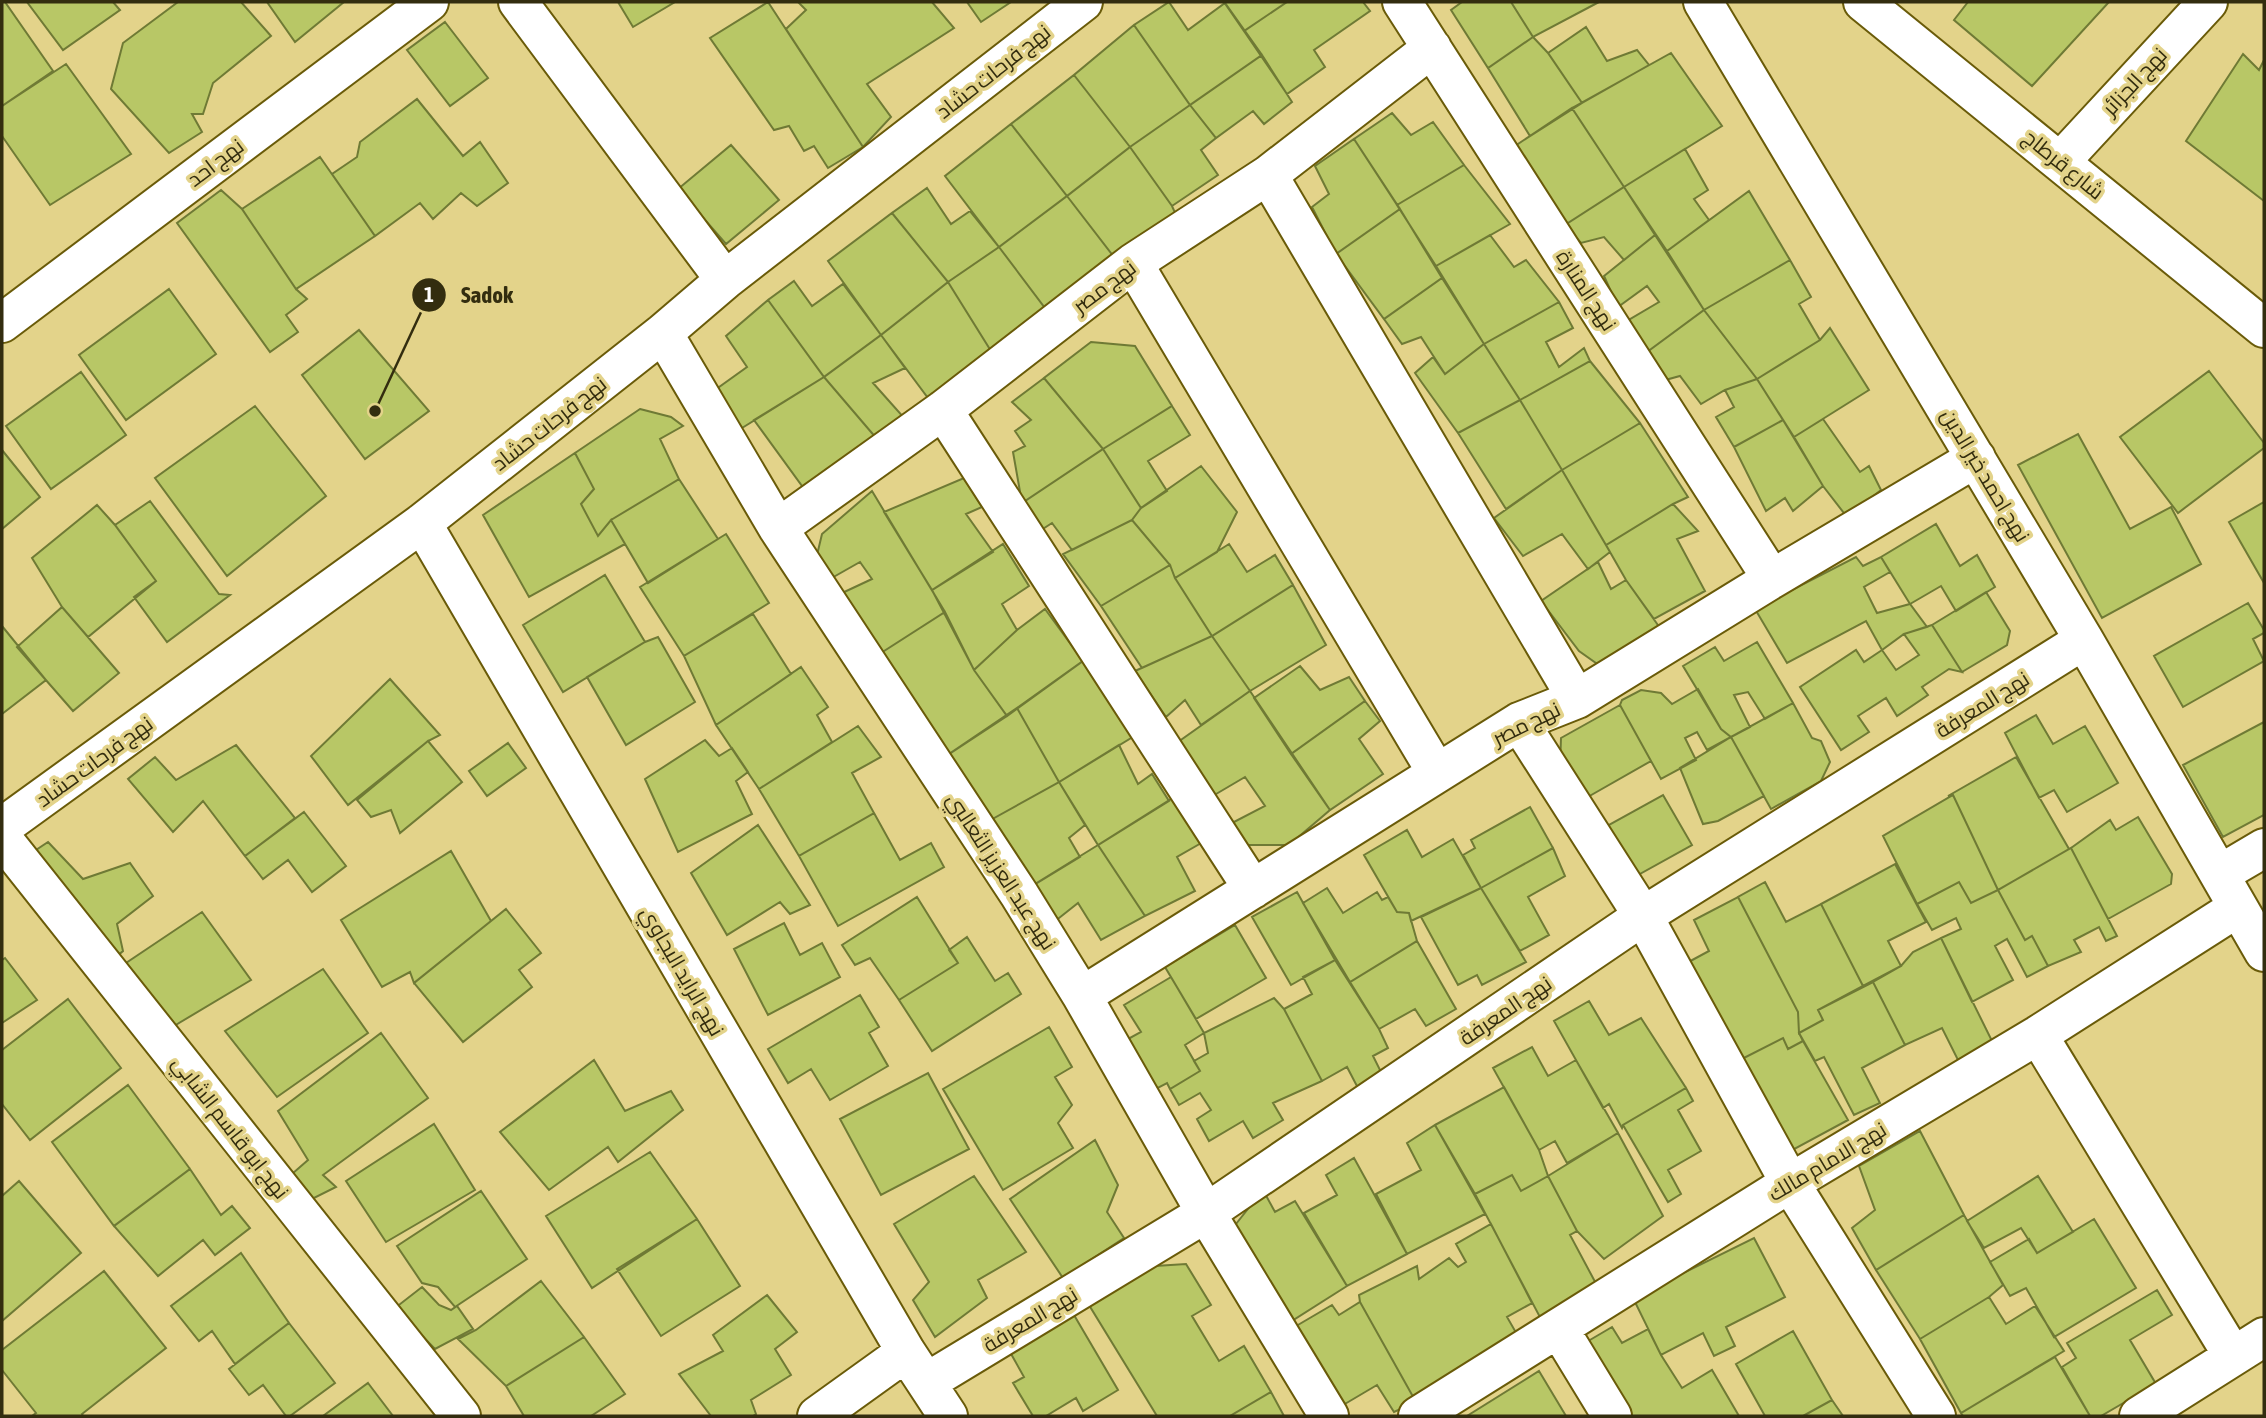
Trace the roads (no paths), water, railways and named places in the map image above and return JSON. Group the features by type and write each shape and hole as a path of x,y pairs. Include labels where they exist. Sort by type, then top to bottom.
{"street":[{"name":"نهج احد","path":"2,323 429,2"},
{"path":"518,2 724,279"},
{"name":"نهج فرحات حشاد","path":"2,827 422,523 663,333 724,279 1083,2"},
{"name":"نهج المنارة","path":"1402,2 1772,579"},
{"name":"نهج احمد خير الدين","path":"1703,2 2084,640 2264,952"},
{"name":"شارع قرطاج","path":"1863,2 2264,328"},
{"name":"نهج الجزائر","path":"2061,161 2208,2"},
{"name":"نهج مصر","path":"778,528 943,410 1133,263 1268,174 1432,48"},
{"path":"1268,174 1577,699"},
{"path":"1133,263 1437,773"},
{"name":"نهج عبد العزيز الثعالبي","path":"663,333 778,528 1019,894 1082,996 1206,1213 1329,1416"},
{"path":"943,410 1253,889"},
{"name":"نهج مصر","path":"1082,996 1519,722 1577,699 1976,458"},
{"name":"نهج الرايد البجاوي","path":"422,523 916,1367 948,1416"},
{"name":"نهج المعرفة","path":"817,1416 916,1367 1206,1213 1643,916 2084,640"},
{"path":"1519,722 1643,916 1790,1183 1936,1416"},
{"name":"نهج ابو قاسم الشابي","path":"2,838 461,1416"},
{"path":"2220,874 2264,848"},
{"name":"نهج الامام مالك","path":"1418,1416 1790,1183 2038,1035 2237,908"},
{"path":"2038,1035 2248,1346 2139,1416"},
{"path":"1559,1329 1612,1416"}],"place":[{"name":"Sadok","path":"375,411"}]}
